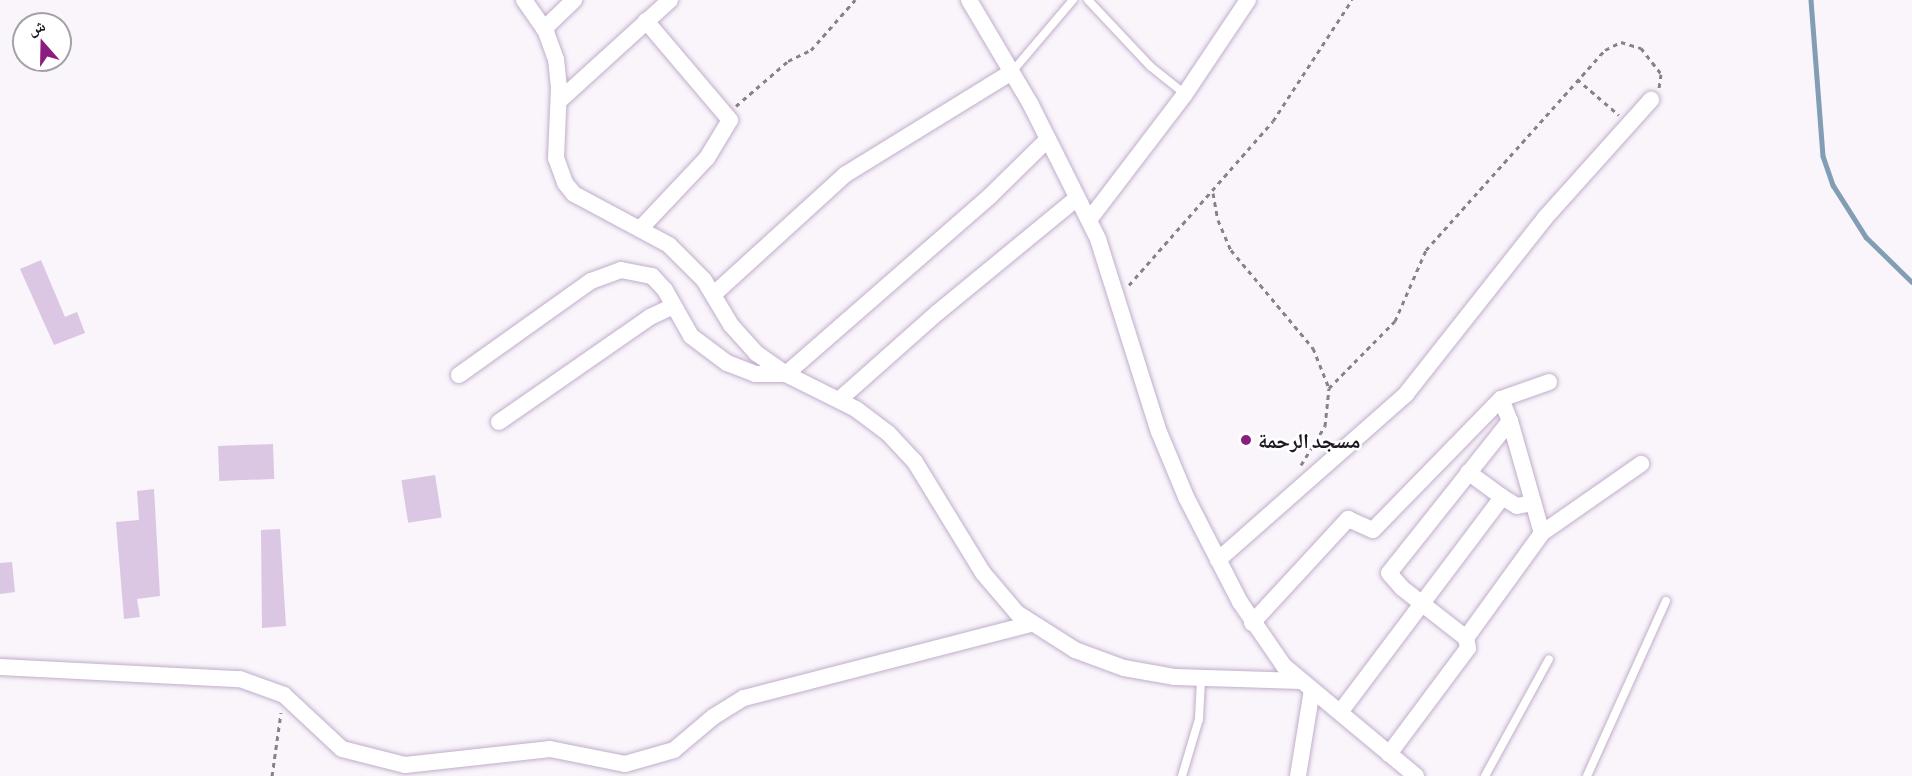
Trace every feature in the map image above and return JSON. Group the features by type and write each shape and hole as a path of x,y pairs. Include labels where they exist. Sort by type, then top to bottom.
{"street":[{"path":"524,0 544,29 556,59 559,101 556,158 565,183 585,202 640,229 681,255 714,294 743,339 786,374 840,399 873,420 902,447 983,573 1031,624 1075,650 1124,668 1201,679 1306,686"},
{"path":"544,29 574,0"},
{"path":"559,101 670,0"},
{"path":"969,0 1048,139 1076,199 1089,220 1117,297 1159,432 1218,560 1252,623 1273,652 1306,686 1341,711 1416,776"},
{"path":"1089,220 1185,94 1248,0"},
{"path":"640,229 707,158 730,123 728,113 646,21"},
{"path":"714,294 846,174 1010,73"},
{"path":"1218,560 1406,394 1545,218 1651,100"},
{"path":"459,375 591,280 610,272 631,271 652,276 698,343 728,363 755,374 786,374 990,196 1048,139"},
{"path":"840,399 937,312 1076,199"},
{"path":"499,422 643,321 674,306"},
{"path":"1252,623 1348,519 1373,530 1501,399 1549,382"},
{"path":"1501,399 1510,421 1542,533"},
{"path":"1389,754 1468,648 1466,638 1421,603 1389,573 1510,421"},
{"path":"1466,638 1542,533 1641,464"},
{"path":"1468,472 1517,506 1532,503"},
{"path":"1341,711 1502,497"},
{"path":"0,667 240,679 284,695 342,749 405,765 550,749 625,764 674,750 713,717 744,698 1031,624"},
{"path":"1298,776 1306,686"}],"lane":[{"path":"1010,73 1073,0"},
{"path":"1088,0 1150,66 1185,94"},
{"path":"1587,776 1666,601"},
{"path":"1485,776 1549,659"},
{"path":"1182,776 1199,719 1201,679"}],"path":[{"path":"728,113 789,61 811,50 855,0"},
{"path":"1117,297 1213,193 1273,121 1352,0"},
{"path":"1329,388 1395,321 1426,250 1577,80 1612,44 1631,43 1641,48 1661,74 1662,82 1651,100"},
{"path":"1577,80 1629,123"},
{"path":"1213,193 1218,220 1231,250 1313,348 1329,388 1325,426 1298,469"},
{"path":"272,776 284,695"}],"building":[{"path":"41,260 65,317 77,312 85,333 54,345 20,269"},
{"path":"273,444 274,479 219,481 218,446"},
{"path":"435,475 442,517 408,523 401,480"},
{"path":"154,489 160,596 137,599 140,617 124,619 116,522 139,520 137,491"},
{"path":"280,529 286,626 262,628 261,530"},
{"path":"12,562 15,592 0,594 0,563"}],"waterway":[{"path":"1811,0 1823,156 1833,185 1866,237 1912,282"}],"place":[{"name":"مسجد الرحمة","path":"1246,440"}]}
